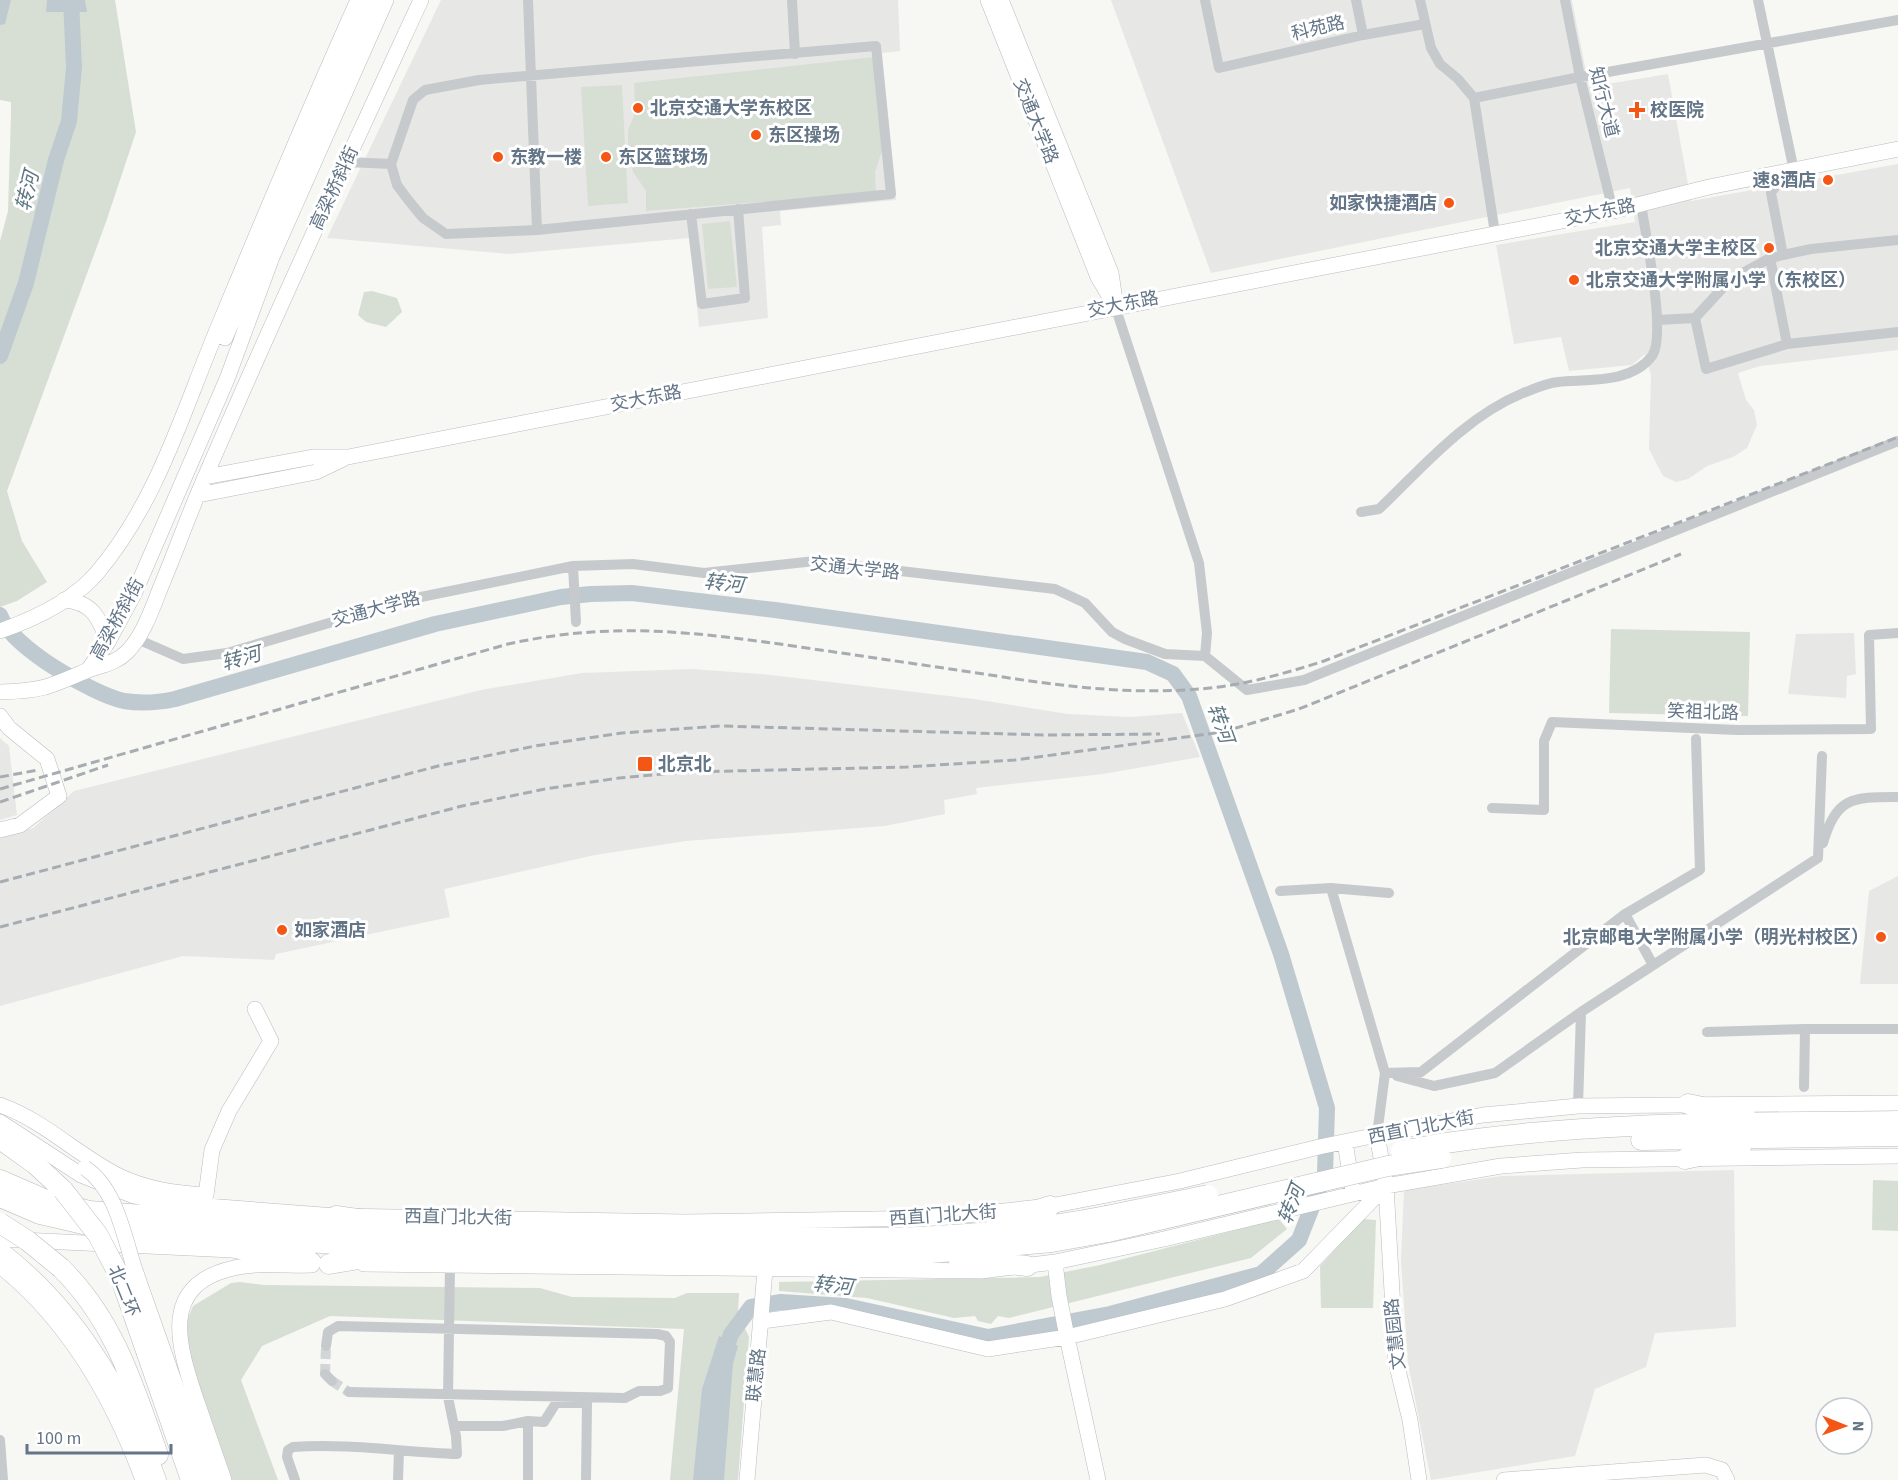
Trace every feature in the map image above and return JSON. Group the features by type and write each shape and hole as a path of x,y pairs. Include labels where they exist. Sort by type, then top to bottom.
{"highway":[{"path":"1688,1104 1781,1130"},
{"name":"西直门北大街","path":"0,1180 46,1200 88,1211 358,1246 920,1254 1052,1242 1107,1224 1388,1166 1440,1151 1898,1121"},
{"path":"1685,1159 1781,1130"},
{"name":"西直门北大街","path":"1781,1130 1898,1136"},
{"name":"北二环","path":"0,1139 31,1160 63,1190 128,1276 191,1480"},
{"name":"西直门北大街","path":"0,1197 32,1212 78,1224 380,1233 892,1238 959,1236 1052,1226 1107,1224"},
{"path":"959,1236 1050,1206"},
{"path":"231,1229 289,1214 331,1215 443,1232"},
{"name":"北二环","path":"0,1223 28,1241 61,1268 95,1308 120,1350 167,1480"},
{"path":"231,1229 320,1263 426,1248"},
{"path":"0,1252 30,1277 65,1314 92,1351 131,1424 156,1480"},
{"path":"920,1254 1027,1266"}],"street":[{"name":"高梁桥斜街","path":"0,631 58,604 101,568 120,544 166,461 288,157 358,0"},
{"name":"高梁桥斜街","path":"198,381 218,353 373,0"},
{"name":"高梁桥斜街","path":"88,670 108,642 134,594 186,469 227,379 272,257 386,0"},
{"name":"高梁桥斜街","path":"88,670 110,664 127,652 137,639 151,612 205,477 421,0"},
{"path":"528,0 537,230"},
{"path":"792,0 795,54"},
{"name":"交通大学路","path":"137,639 183,658 204,657 227,653 411,599 573,566 633,564 704,573 815,561 1055,589 1085,603 1112,632 1125,639 1165,654 1205,656 1207,633 1199,563 1115,306 1098,277 988,0"},
{"name":"交通大学路","path":"1001,0 1112,273 1115,306"},
{"name":"科苑路","path":"1205,0 1219,68 1363,35 1425,24"},
{"path":"1356,0 1363,35"},
{"path":"1420,0 1431,48 1440,64 1458,79 1473,98 1495,233"},
{"name":"知行大道","path":"1565,0 1580,77 1613,211"},
{"path":"1758,0 1789,172 1771,193 1784,255"},
{"path":"1473,98 1767,42 1898,20"},
{"path":"876,46 891,194 537,230 446,234 423,218 397,185 392,164 413,100 424,90 479,80 795,54 876,46"},
{"name":"交大东路","path":"205,477 313,457 348,457 1115,306 1613,211 1898,148"},
{"path":"346,162 392,164"},
{"path":"1361,512 1379,509 1465,426 1521,394 1556,382 1608,379 1638,369 1653,355 1658,320 1641,204"},
{"path":"692,214 702,304 746,298 738,209"},
{"path":"1658,320 1695,318 1730,280 1770,258 1811,249 1898,240"},
{"path":"1770,258 1788,344"},
{"path":"1695,318 1706,369 1788,344 1898,333"},
{"path":"1205,656 1247,690 1304,680 1898,441"},
{"name":"交大东路","path":"198,495 316,472 348,457"},
{"path":"166,461 205,477"},
{"path":"158,477 198,495"},
{"path":"573,566 576,617"},
{"path":"58,604 90,607 98,616 108,642"},
{"name":"笑祖北路","path":"1492,808 1544,810 1544,741 1552,722 1737,730 1871,729 1869,635 1898,633"},
{"path":"0,692 35,692 65,682 88,670"},
{"path":"0,716 9,728 47,759 59,796 20,825 0,830"},
{"path":"1385,1073 1421,1072 1625,914 1700,870 1696,739"},
{"path":"1818,858 1822,756"},
{"path":"1385,1073 1434,1086 1495,1073 1581,1012 1818,858 1830,818 1857,797 1898,797"},
{"path":"1331,888 1385,1073 1377,1135"},
{"path":"1280,891 1331,888 1389,893"},
{"path":"1625,914 1653,965"},
{"path":"207,1195 212,1150 229,1111 270,1041 255,1009"},
{"path":"1578,1106 1581,1012"},
{"path":"1804,1087 1805,1029"},
{"path":"1707,1032 1898,1029"},
{"name":"西直门北大街","path":"0,1122 77,1173 134,1196 168,1203 331,1215 686,1222 938,1218 1050,1206 1180,1181 1318,1147 1484,1115 1578,1106 1898,1103"},
{"path":"0,1105 38,1122 121,1176 161,1191 255,1200 286,1211"},
{"path":"0,1111 85,1168 99,1179 108,1193 128,1276 209,1480"},
{"path":"1417,1128 1425,1178"},
{"name":"文慧园路","path":"1377,1135 1386,1186 1396,1362 1410,1420 1419,1480"},
{"path":"1347,1141 1349,1196"},
{"path":"0,1239 232,1250 290,1261 320,1263 981,1271 1055,1262 1386,1186 1501,1166 1582,1160 1898,1156"},
{"path":"762,1317 831,1312 988,1349 1071,1336 1225,1299 1303,1271 1386,1186"},
{"path":"1055,1262 1098,1480"},
{"path":"224,1480 180,1347 178,1325 184,1302 202,1282 229,1269 320,1263"},
{"path":"0,1266 33,1296 76,1347 111,1408 143,1480"},
{"path":"295,1480 287,1455 288,1450 293,1447 366,1447 457,1454 448,1394 450,1266"},
{"name":"联慧路","path":"747,1480 765,1270"},
{"path":"326,1346 328,1332 338,1326 664,1335 670,1343 668,1387 662,1391 639,1391 625,1398 349,1392"},
{"path":"454,1426 503,1426 528,1421 544,1422 556,1403 587,1403 586,1480"},
{"path":"528,1421 528,1480"},
{"path":"0,1440 3,1480"},
{"path":"398,1480 399,1451"},
{"path":"1504,1480 1706,1465 1722,1470 1727,1480"}],"shaded area":[{"path":"0,0 115,0 136,132 106,222 7,491 22,541 47,582 17,601 0,607 0,241 8,211 11,102 0,100"},
{"path":"0,0 11,0 5,24 0,25"},
{"path":"47,0 85,0 87,12 46,12"},
{"name":"北京交通大学东校区","path":"441,0 898,0 900,51 882,53 896,200 780,211 781,225 762,227 768,318 699,327 690,238 509,254 327,238"},
{"name":"北京交通大学主校区","path":"1111,0 1572,0 1589,87 1668,74 1691,201 1898,164 1898,350 1760,366 1738,373 1746,400 1754,410 1757,425 1747,448 1733,457 1707,466 1688,479 1676,482 1663,476 1649,449 1651,375 1645,354 1632,365 1569,371 1561,337 1514,344 1496,245 1635,222 1630,188 1211,273"},
{"name":"东区操场","path":"874,57 884,145 875,172 876,193 646,211 646,191 633,172 628,149 628,130 635,113 634,83"},
{"name":"东区篮球场","path":"622,85 628,203 588,206 581,87"},
{"path":"730,221 737,287 708,289 702,224"},
{"path":"372,291 397,298 402,312 386,327 366,322 358,315 364,292"},
{"path":"1611,629 1750,632 1748,716 1609,713"},
{"path":"1854,633 1856,674 1847,676 1846,698 1788,694 1796,634"},
{"path":"691,669 761,674 974,699 1068,714 1131,717 1182,713 1200,757 1103,774 976,788 977,794 944,800 945,814 885,826 686,841 595,855 444,889 450,917 276,954 274,960 183,956 0,1006 0,837 33,828 74,791 481,690 582,673"},
{"path":"0,738 9,746 17,815 0,820"},
{"name":"北京邮电大学附属小学（明光村校区）","path":"1898,876 1898,984 1860,984 1869,891"},
{"path":"1734,1170 1736,1327 1655,1333 1646,1367 1595,1389 1575,1456 1431,1480 1408,1363 1401,1261 1404,1190 1502,1176"},
{"path":"1873,1180 1898,1181 1898,1231 1872,1230"},
{"path":"1279,1219 1287,1229 1251,1258 1009,1318 998,1316 991,1324 978,1321 975,1316 954,1318 867,1298 779,1291 779,1282 1040,1277 1100,1265"},
{"path":"1363,1219 1376,1220 1373,1308 1321,1308 1320,1266"},
{"path":"231,1283 264,1285 540,1288 572,1297 675,1298 687,1293 739,1293 738,1313 749,1337 738,1480 670,1480 684,1329 330,1316 262,1346 241,1380 278,1480 227,1480 184,1349 185,1326 193,1306"},
{"path":"719,1336 738,1346 733,1364 724,1480 693,1480 702,1389"}],"waterway":[{"name":"转河","path":"0,356 26,283 56,160 69,121 74,67 71,0"},
{"name":"转河","path":"0,615 19,641 54,667 110,697 137,703 175,699 435,624 561,597 591,594 632,593 775,610 1147,662 1173,674 1189,696 1281,954 1327,1108 1325,1174 1299,1240 1261,1274 1110,1314 988,1337 846,1306 781,1302 751,1307 731,1334 722,1361"}],"tunnel":[{"path":"325,1374 326,1346"},
{"path":"332,1381 349,1392"}],"railway":[{"path":"0,789 508,644 583,633 619,631 690,633 1096,688 1153,691 1239,684 1324,661 1898,437"},
{"path":"0,927 462,806 545,789 619,778 686,772 907,767 1015,760 1223,732 1299,709 1681,554"},
{"path":"0,882 438,766 535,746 622,733 720,726 1045,735 1160,734"},
{"path":"0,802 108,765"},
{"path":"0,777 38,770"}],"place":[{"name":"北京交通大学东校区","path":"638,108"},
{"name":"校医院","path":"1637,110"},
{"name":"东区操场","path":"756,135"},
{"name":"东教一楼","path":"498,157"},
{"name":"东区篮球场","path":"606,157"},
{"name":"速8酒店","path":"1828,180"},
{"name":"如家快捷酒店","path":"1449,203"},
{"name":"北京交通大学主校区","path":"1769,248"},
{"name":"北京交通大学附属小学（东校区）","path":"1574,280"},
{"name":"北京北","path":"645,764"},
{"name":"如家酒店","path":"282,930"},
{"name":"北京邮电大学附属小学（明光村校区）","path":"1881,937"}]}
